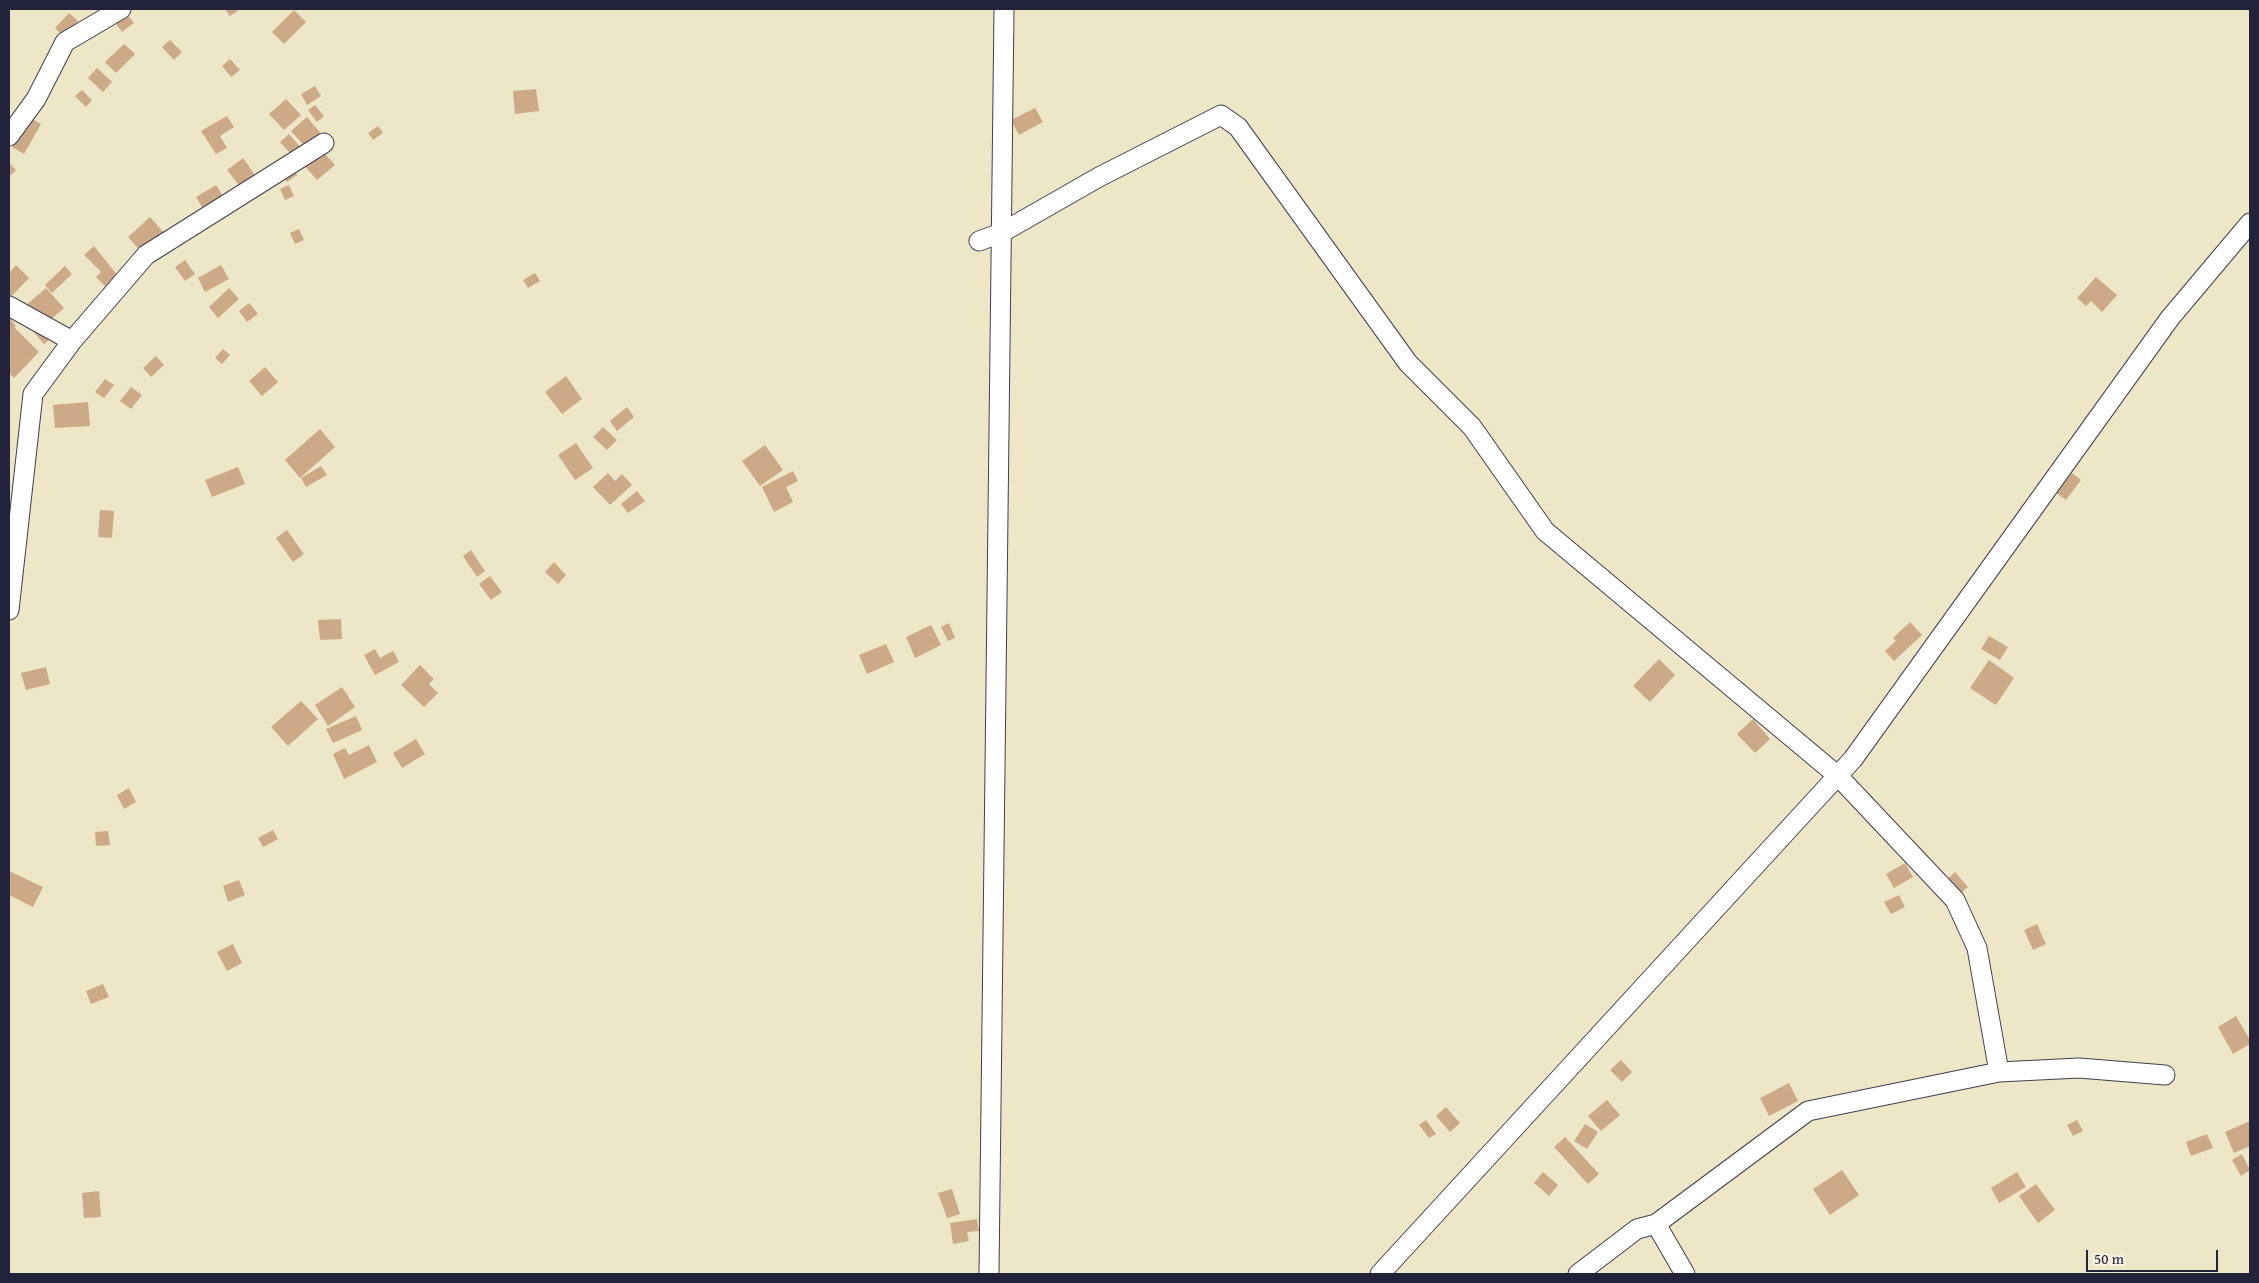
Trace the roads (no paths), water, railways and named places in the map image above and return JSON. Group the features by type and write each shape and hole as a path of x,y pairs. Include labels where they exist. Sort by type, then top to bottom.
{"street":[{"path":"9,136 36,99 65,42 121,9"},
{"path":"988,1274 1004,9"},
{"path":"979,241 1001,233 1099,178 1221,115 1238,127 1408,363 1472,426 1545,531 1838,776 1955,900 1977,948 1999,1072"},
{"path":"9,610 33,394 72,341 146,255 324,143"},
{"path":"1380,1274 1853,758 2170,318 2250,222"},
{"path":"9,306 72,341"},
{"path":"1578,1274 1637,1229 1656,1224 1808,1112 1999,1072 2079,1068 2165,1075"},
{"path":"1656,1224 1685,1274"}]}
